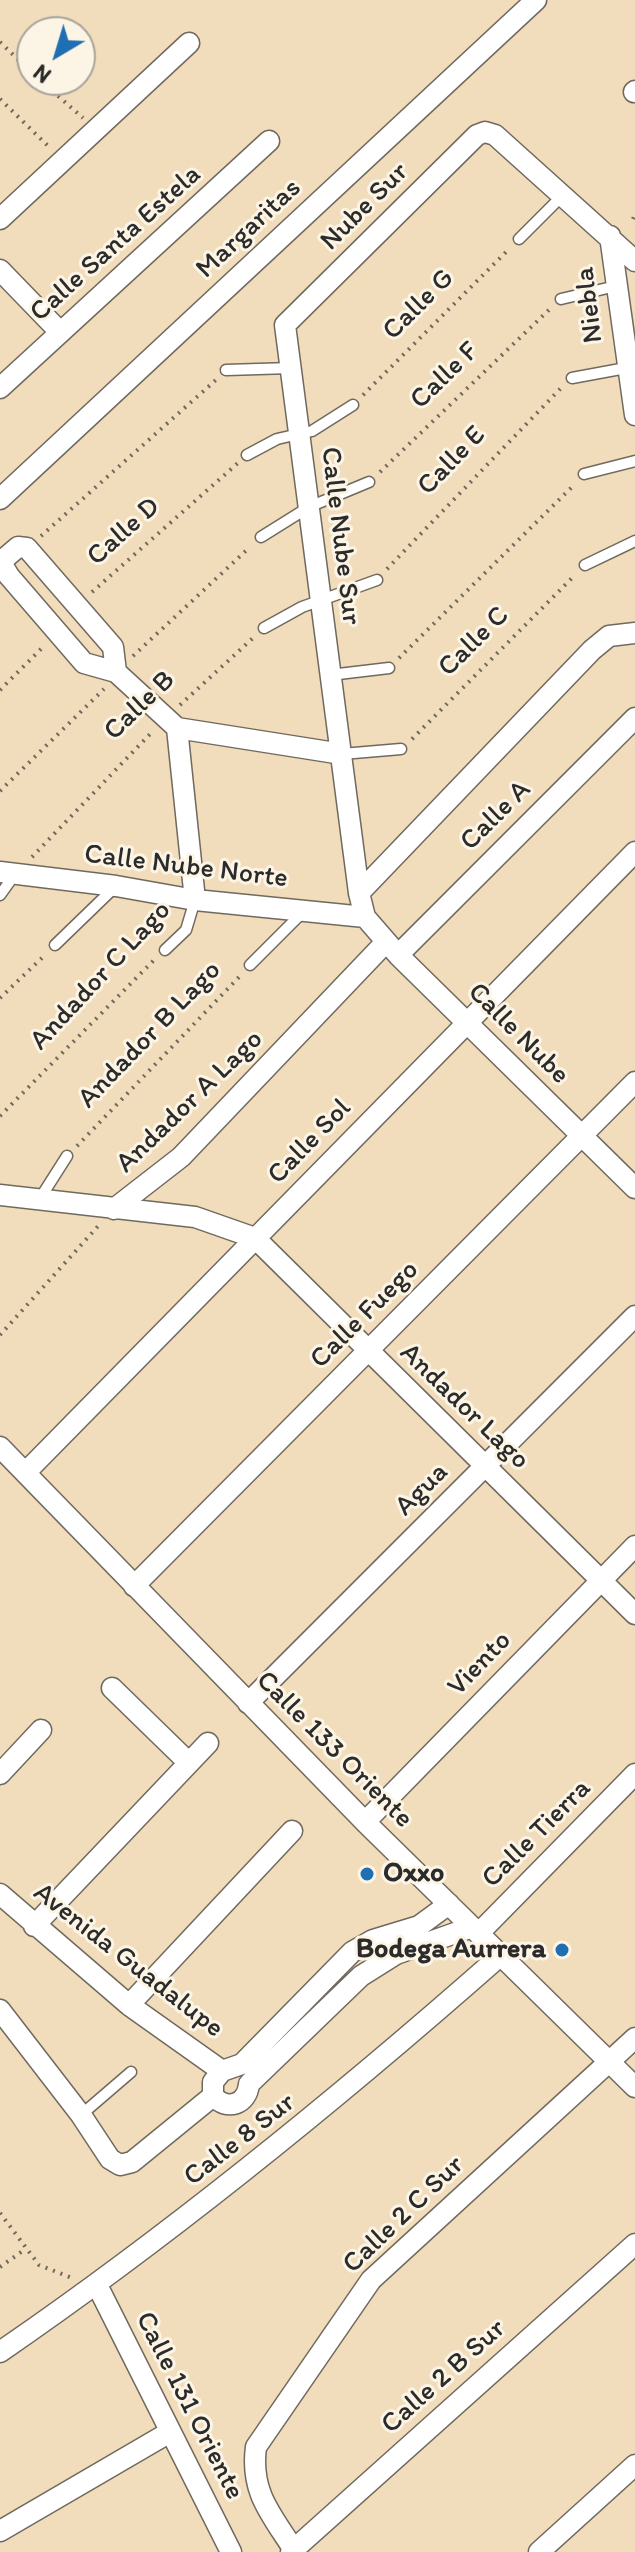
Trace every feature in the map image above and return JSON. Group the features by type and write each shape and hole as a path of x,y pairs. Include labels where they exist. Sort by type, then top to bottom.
{"street":[{"name":"Margaritas","path":"0,499 536,0"},
{"path":"0,219 189,43"},
{"name":"Nube Sur","path":"285,325 477,135 485,132 495,135 563,195"},
{"name":"Calle Santa Estela","path":"0,388 269,141"},
{"path":"563,195 635,261"},
{"name":"Niebla","path":"610,236 626,368 635,415"},
{"path":"0,270 60,332"},
{"name":"Calle Nube Sur","path":"285,325 319,600 359,893 365,917"},
{"path":"116,672 113,647 27,548 18,547 4,559 3,566 9,576 84,663 116,672 172,722 342,754"},
{"path":"359,893 592,650 609,636 635,633"},
{"name":"Calle A","path":"392,948 635,718"},
{"path":"172,722 195,900"},
{"name":"Calle Sol","path":"26,1472 635,852"},
{"name":"Calle Nube Norte","path":"8,872 195,900 365,917"},
{"name":"Calle Nube","path":"365,917 392,948 635,1188"},
{"name":"Andador A Lago","path":"114,1209 181,1157 392,948"},
{"name":"Calle Fuego","path":"134,1586 635,1082"},
{"path":"0,1195 195,1217 255,1238"},
{"name":"Andador Lago","path":"255,1238 635,1614"},
{"name":"Agua","path":"248,1703 635,1316"},
{"name":"Calle 133 Oriente","path":"0,1447 365,1822 635,2087"},
{"name":"Viento","path":"365,1822 635,1546"},
{"path":"112,1688 189,1763"},
{"path":"0,1774 41,1730"},
{"path":"34,1926 208,1743"},
{"name":"Calle Tierra","path":"475,1930 635,1774"},
{"path":"129,2005 292,1831"},
{"name":"Avenida Guadalupe","path":"0,1894 129,2005 222,2071"},
{"path":"218,2100 213,2082 222,2071 242,2064 352,1952 373,1940 419,1926 449,1904"},
{"path":"0,2010 81,2115 110,2159 120,2165 132,2162 218,2100 241,2101 249,2084 361,1976 383,1961 475,1930"},
{"path":"373,1940 383,1961"},
{"name":"Calle 8 Sur","path":"0,2352 97,2285 355,2084 501,1955"},
{"name":"Calle 2 C Sur","path":"293,2551 259,2494 255,2481 256,2447 371,2280 635,2038"},
{"name":"Calle 2 B Sur","path":"293,2551 635,2244"},
{"name":"Calle 131 Oriente","path":"97,2285 224,2550"},
{"path":"0,2531 170,2432"},
{"path":"539,2552 635,2465"}],"lane":[{"path":"519,239 563,195"},
{"path":"561,299 616,286"},
{"path":"226,370 291,368"},
{"path":"572,378 626,368"},
{"path":"247,455 277,439 312,431 353,405"},
{"path":"584,474 635,461"},
{"path":"261,537 309,507 369,482"},
{"path":"585,565 635,541"},
{"path":"264,628 319,600 377,580"},
{"path":"330,675 389,668"},
{"path":"342,754 401,749"},
{"path":"0,895 8,872"},
{"path":"55,945 116,886"},
{"name":"Andador C Lago","path":"165,950 186,930 193,918 195,900"},
{"name":"Andador B Lago","path":"250,965 305,910"},
{"path":"39,1200 67,1156"},
{"path":"81,2115 131,2072"}],"path":[{"path":"0,42 16,58"},
{"path":"57,96 96,130"},
{"path":"0,99 63,160"},
{"name":"Calle G","path":"353,405 519,239"},
{"name":"Calle F","path":"369,482 561,299"},
{"path":"27,548 226,370"},
{"name":"Calle E","path":"377,580 572,378"},
{"name":"Calle D","path":"77,605 247,455"},
{"path":"389,668 584,474"},
{"name":"Calle C","path":"401,749 585,565"},
{"name":"Calle B","path":"8,872 172,722 264,628"},
{"path":"0,690 41,650 55,630"},
{"path":"0,998 55,945"},
{"name":"Andador C Lago","path":"0,1116 165,950"},
{"name":"Andador B Lago","path":"67,1156 250,965"},
{"name":"Andador A Lago","path":"0,1335 114,1209"},
{"path":"0,2213 24,2250 49,2272 97,2285"},
{"path":"0,2267 24,2250"}],"place":[{"name":"Oxxo","path":"367,1874"},
{"name":"Bodega Aurrera","path":"562,1950"}]}
